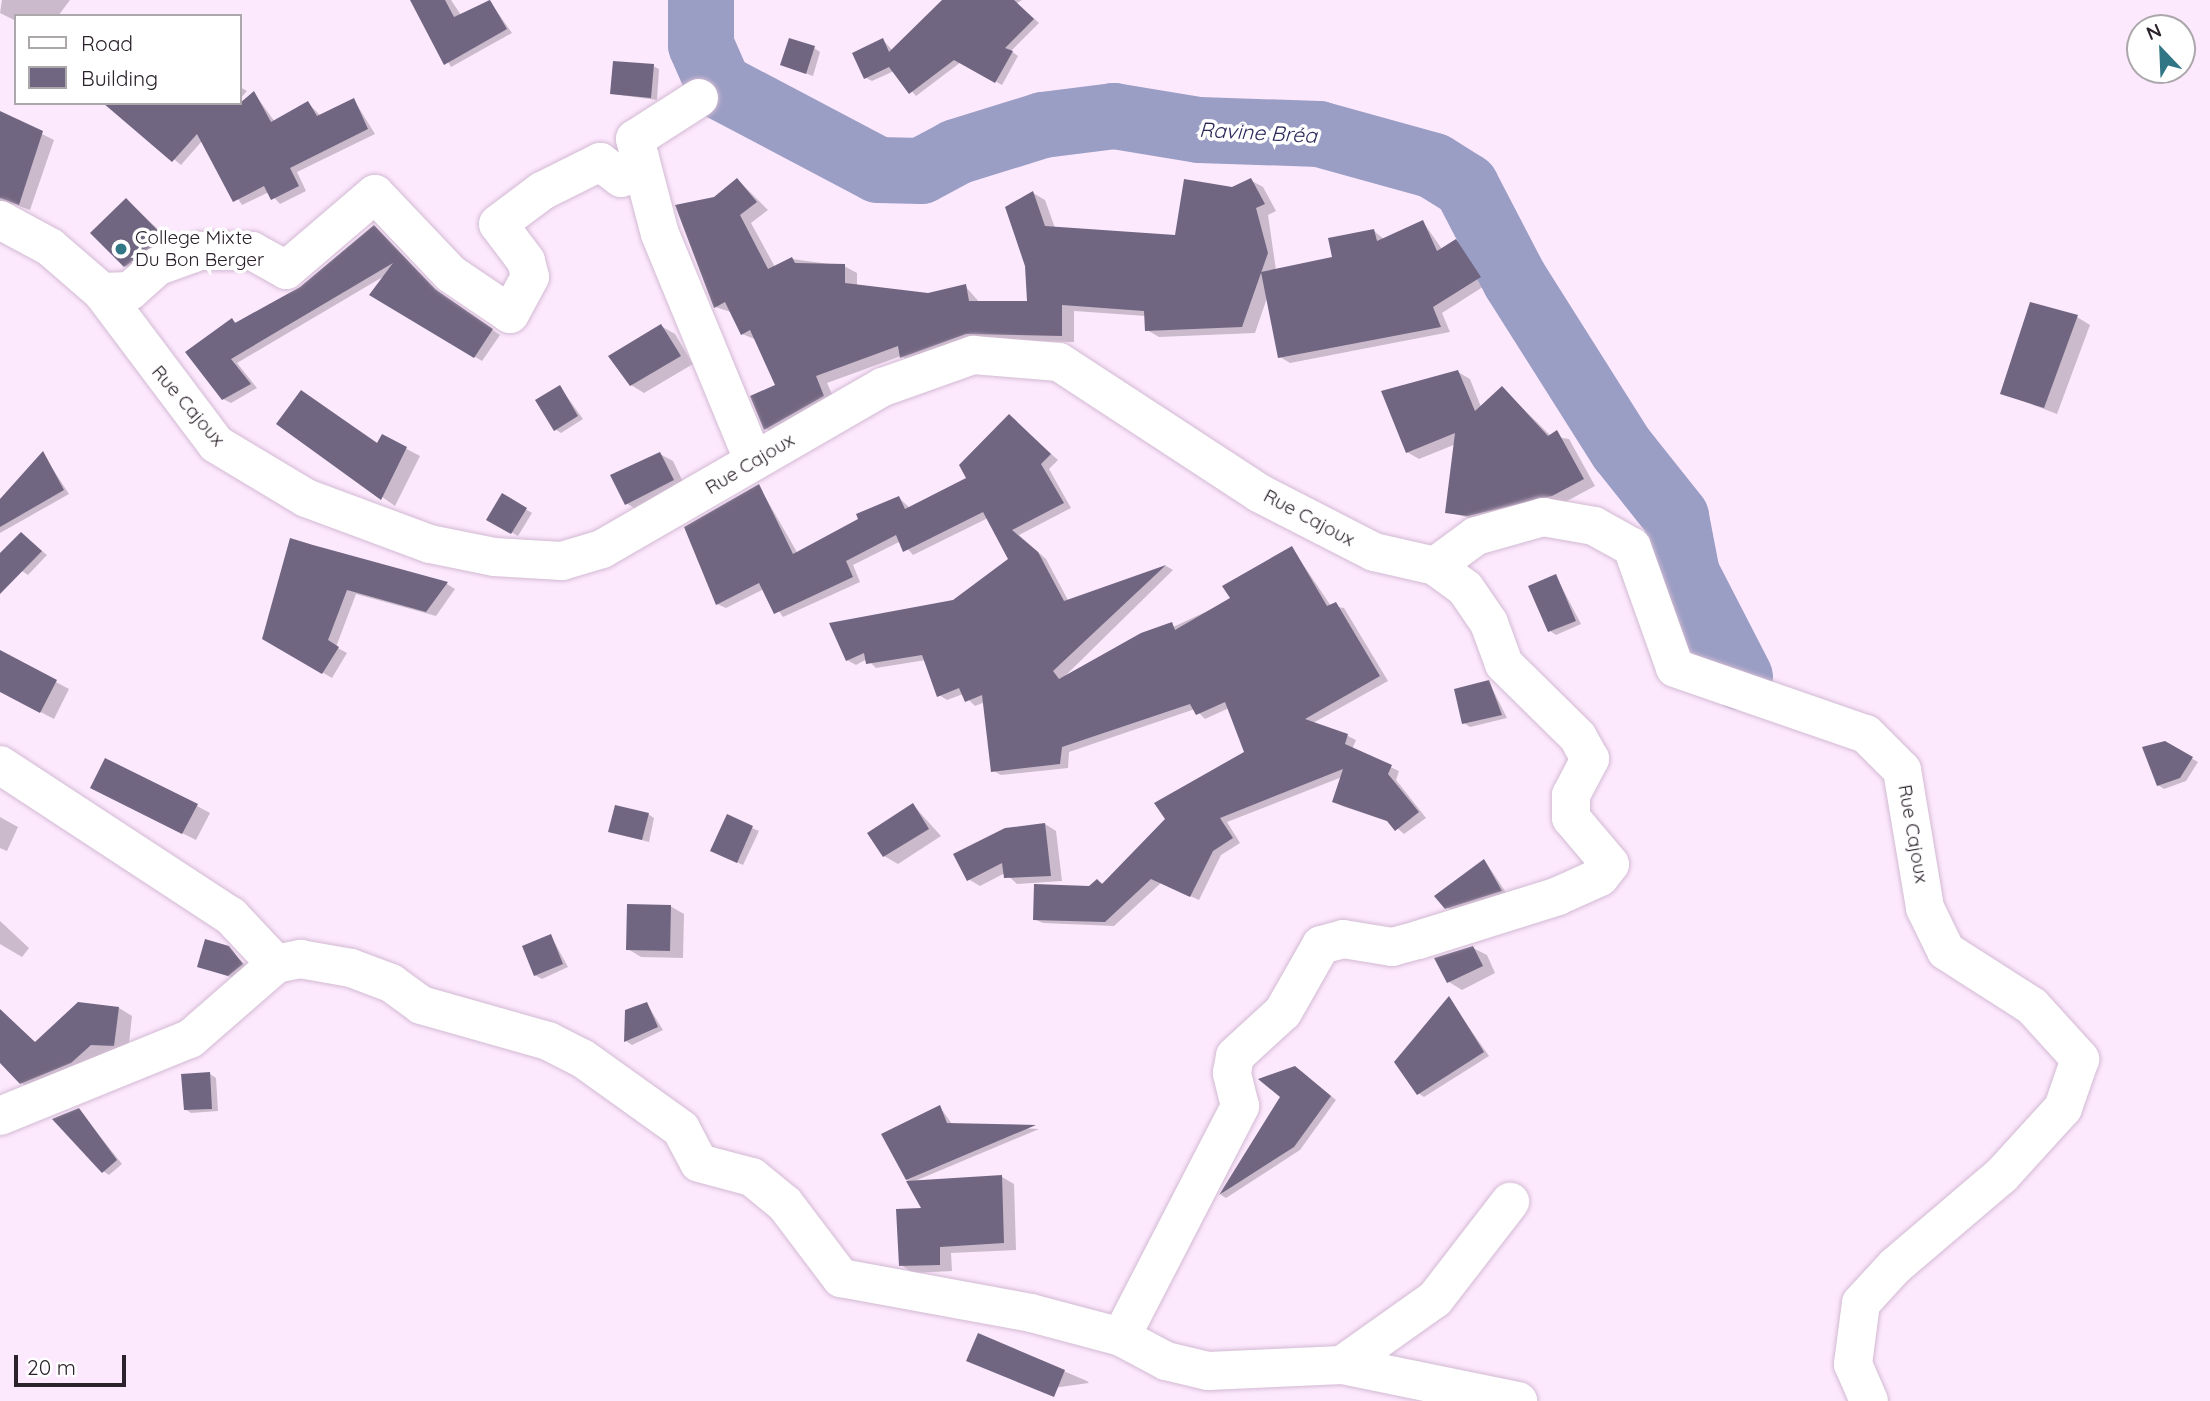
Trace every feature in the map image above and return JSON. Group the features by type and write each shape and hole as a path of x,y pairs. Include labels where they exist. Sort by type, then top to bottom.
{"street":[{"path":"699,98 635,139 688,310 753,460"},
{"path":"102,292 130,291 158,266 200,251 251,251 286,270 375,194 451,274 510,314 530,277 526,261 498,224 542,191 600,162 621,178 640,157"},
{"name":"Rue Cajoux","path":"0,220 50,247 102,292 216,444 306,498 430,544 494,557 562,561 603,549 883,387 974,355 1059,362 1259,492 1374,552 1435,566 1475,536 1543,517 1594,526 1632,547 1675,668 1866,734 1902,770 1925,908 1946,951 2032,1006 2080,1059 2063,1108 2020,1156 1861,1304 1853,1364 1869,1401"},
{"path":"1121,1338 1240,1105 1231,1073 1235,1056 1283,1012 1321,946 1343,939 1392,947 1418,940 1558,896 1600,877 1610,864 1571,818 1571,795 1590,759 1578,737 1504,664 1489,623 1465,588 1435,566"},
{"path":"0,765 231,916 276,964"},
{"path":"0,1116 68,1094 190,1039 276,964 300,959 351,968 391,983 421,1005 548,1041 582,1058 681,1129 699,1163 752,1177 785,1203 841,1278 1031,1313 1121,1338 1166,1361 1208,1371 1342,1365 1518,1401"},
{"path":"1342,1365 1356,1349 1434,1299 1510,1202"}],"building":[{"path":"410,0 445,0 454,17 490,0 507,29 444,65"},
{"path":"942,0 1014,0 1034,19 1005,48 1013,51 995,83 954,60 909,94 889,67 864,79 852,53 883,38 889,52"},
{"path":"789,38 815,46 806,74 780,65"},
{"path":"613,61 654,64 651,98 610,94"},
{"path":"254,91 271,122 308,101 317,116 354,98 368,129 290,168 299,186 271,200 264,186 233,202 197,134 172,162 105,105 242,105 242,101"},
{"path":"0,111 43,131 19,205 0,198"},
{"path":"737,178 757,202 740,215 768,269 792,257 795,263 845,264 845,283 928,293 966,284 969,301 1027,301 1025,266 1005,207 1033,191 1045,226 1175,235 1184,179 1232,187 1251,178 1265,204 1256,208 1268,253 1242,327 1145,331 1144,311 1062,305 1062,336 966,334 900,358 898,346 816,376 824,396 764,430 750,396 775,385 750,330 741,335 725,302 714,308 675,205 714,197"},
{"path":"126,198 166,239 124,267 90,233"},
{"path":"1423,220 1437,251 1456,239 1481,277 1433,307 1441,327 1278,358 1261,272 1332,257 1328,238 1374,229 1377,241"},
{"path":"374,225 435,289 493,329 474,358 369,295 393,263 231,359 251,384 222,400 185,352 232,318 235,323 300,287"},
{"path":"2030,302 2078,315 2044,408 2000,394"},
{"path":"661,324 681,356 630,386 608,356"},
{"path":"1458,370 1475,411 1502,386 1548,436 1557,430 1584,479 1552,496 1468,516 1445,513 1455,433 1406,453 1381,391"},
{"path":"560,385 578,416 554,431 535,400"},
{"path":"301,390 377,443 382,434 407,447 381,500 276,424"},
{"path":"1009,414 1051,454 1041,464 1064,503 1012,530 1038,552 1064,601 1166,565 1053,671 1059,679 1141,633 1172,622 1175,630 1230,598 1222,586 1292,546 1327,606 1336,602 1380,676 1305,719 1348,734 1345,744 1392,765 1388,774 1419,812 1395,831 1387,821 1332,802 1343,769 1220,818 1233,838 1213,851 1190,897 1151,879 1105,922 1033,920 1034,884 1089,886 1097,879 1102,884 1165,819 1154,803 1244,752 1225,702 1196,715 1190,704 1062,747 1060,764 991,772 982,695 965,702 959,688 937,697 922,655 866,664 864,653 846,661 829,623 953,600 1008,559 983,512 903,552 896,535 846,561 853,577 774,614 759,583 716,605 684,527 759,484 793,554 858,519 856,514 899,496 905,509 966,478 959,465"},
{"path":"43,451 64,490 0,527 0,499"},
{"path":"660,452 674,480 625,505 610,475"},
{"path":"502,493 527,508 511,534 486,520"},
{"path":"21,532 42,551 0,594 0,553"},
{"path":"290,538 448,582 426,612 347,590 328,640 339,647 322,674 262,639"},
{"path":"1556,574 1576,621 1548,632 1528,586"},
{"path":"0,650 57,680 40,713 0,692"},
{"path":"1489,680 1502,715 1462,724 1454,689"},
{"path":"2165,741 2193,757 2180,778 2157,786 2142,747"},
{"path":"105,758 198,804 182,834 90,788"},
{"path":"913,803 929,829 883,857 867,833"},
{"path":"615,805 649,813 642,840 608,832"},
{"path":"727,814 753,826 737,863 710,851"},
{"path":"1045,823 1051,876 1004,878 1002,863 967,881 953,854 1005,828"},
{"path":"1484,859 1502,891 1445,909 1434,896"},
{"path":"627,904 671,905 670,951 626,950"},
{"path":"551,934 563,964 534,976 522,946"},
{"path":"205,939 229,946 243,964 228,976 197,967"},
{"path":"1473,946 1483,966 1447,983 1434,958"},
{"path":"1449,996 1484,1052 1417,1095 1394,1062"},
{"path":"78,1002 119,1007 114,1046 91,1045 71,1063 20,1084 0,1063 0,1009 35,1042"},
{"path":"647,1002 658,1027 624,1042 625,1010"},
{"path":"1295,1066 1331,1096 1294,1147 1219,1195 1280,1097 1258,1079"},
{"path":"210,1072 212,1109 184,1110 181,1074"},
{"path":"940,1105 947,1123 1036,1125 906,1180 881,1134"},
{"path":"79,1108 117,1160 102,1173 52,1119"},
{"path":"1002,1175 1004,1243 940,1247 940,1265 899,1266 896,1209 921,1208 906,1181"},
{"path":"978,1333 1065,1370 1054,1397 966,1361"}],"waterway":[{"name":"Ravine Bréa","path":"701,0 701,45 719,86 878,170 921,171 956,152 1043,125 1114,116 1199,130 1319,134 1434,166 1466,186 1515,280 1622,449 1676,517 1687,574 1740,677"}],"place":[{"name":"College Mixte Du Bon Berger","path":"121,249"}]}
